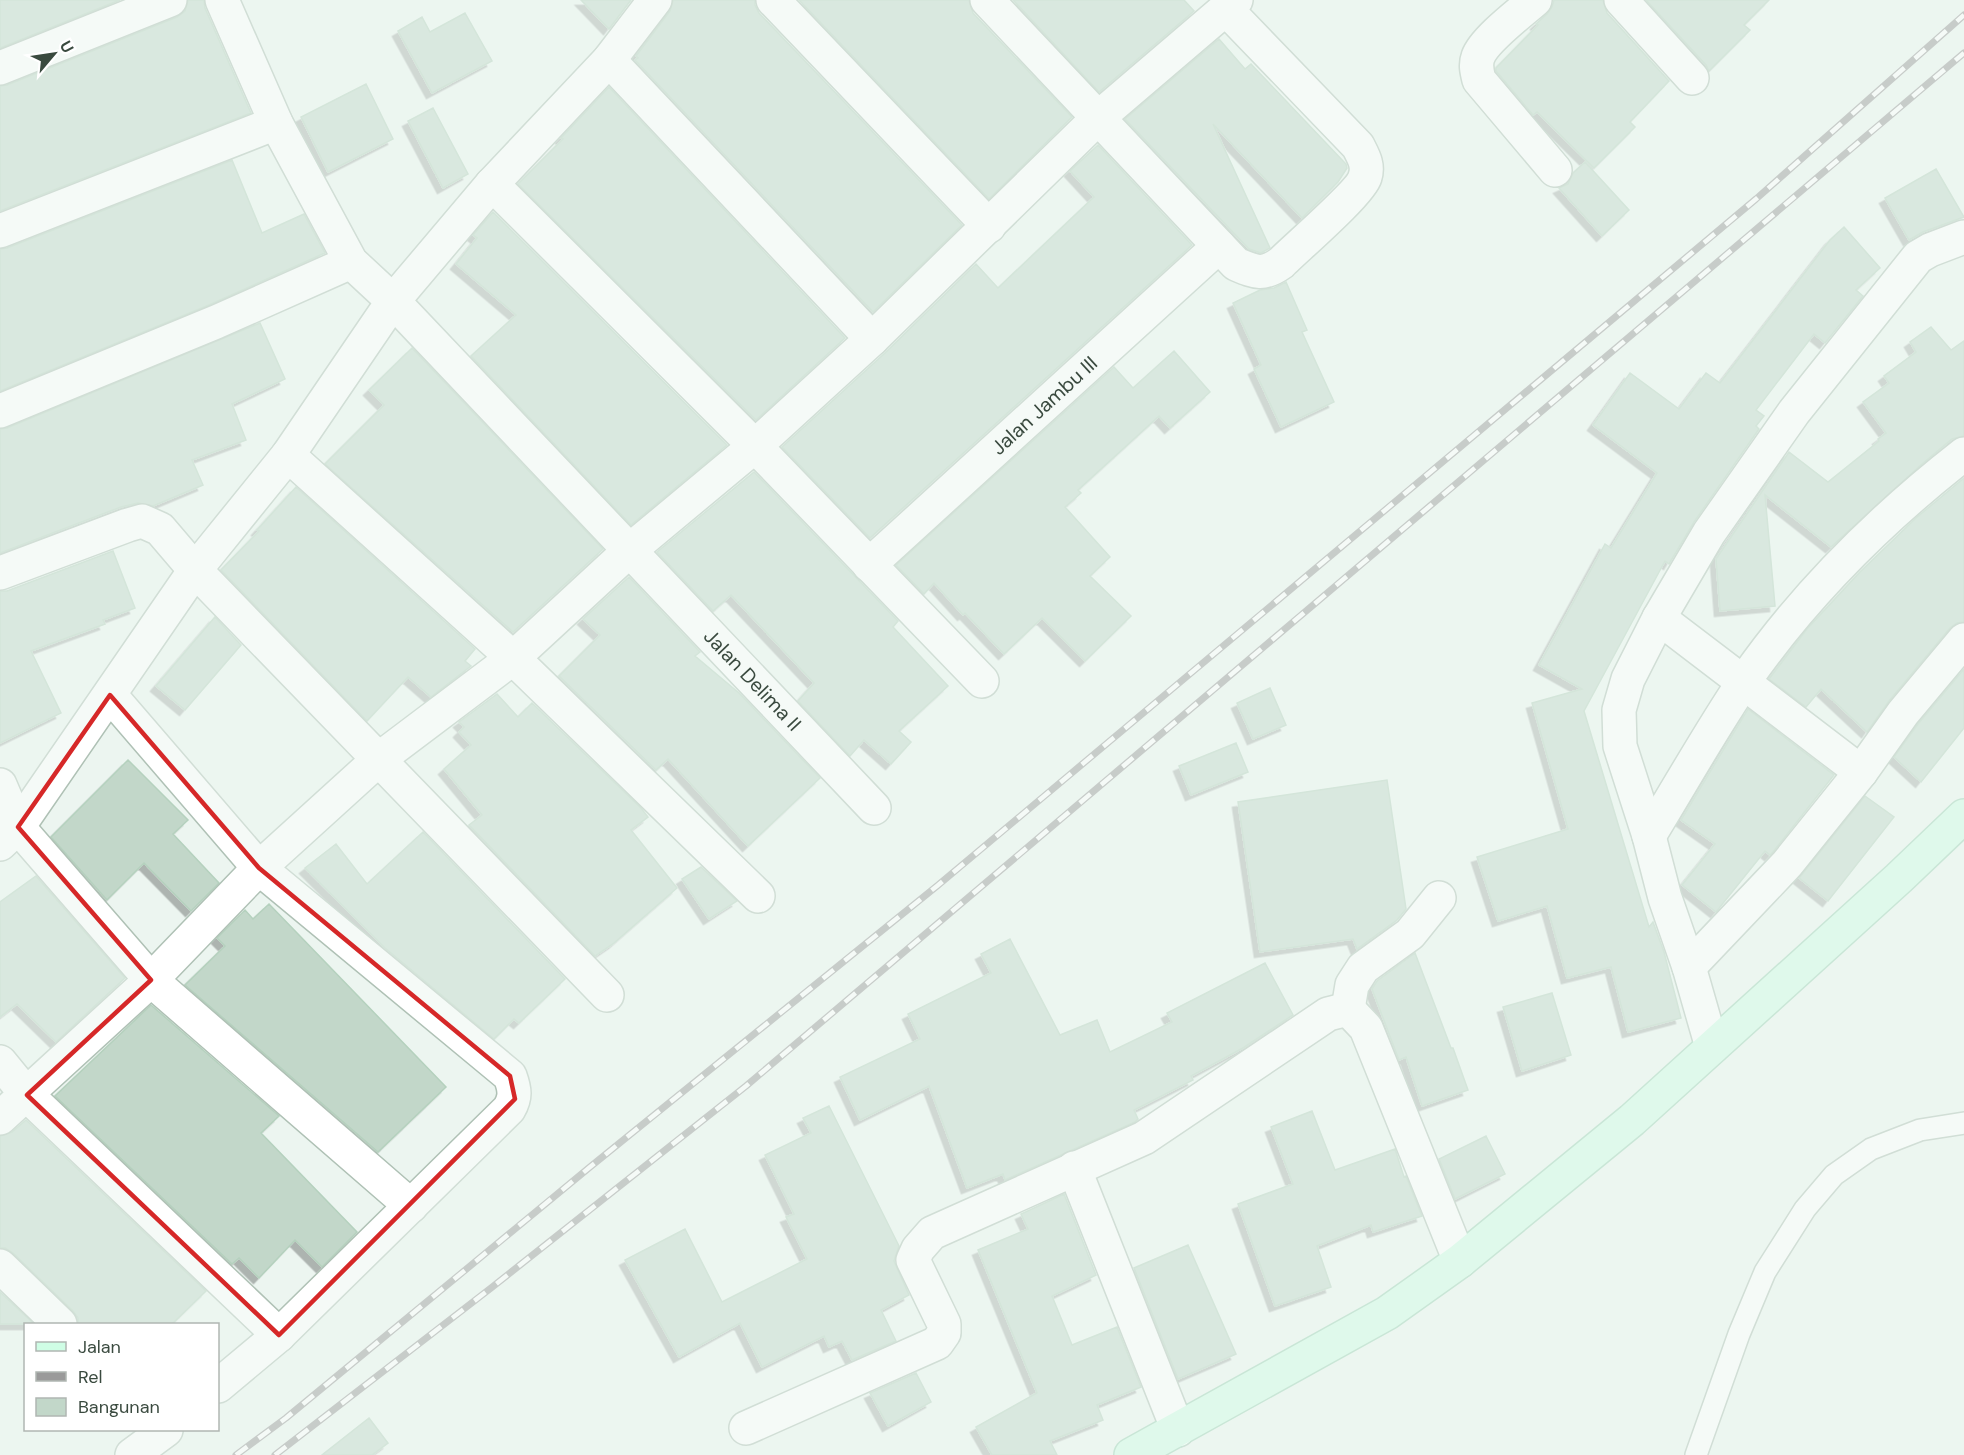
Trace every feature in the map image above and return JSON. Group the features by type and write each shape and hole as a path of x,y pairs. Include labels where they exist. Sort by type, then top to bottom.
{"street":[{"path":"0,68 170,0"},
{"name":"Jalan Delima II","path":"222,0 276,123 351,262 393,301 874,808"},
{"path":"9,836 111,696 195,570 288,454 393,301 492,184 609,60 655,0"},
{"path":"773,0 989,226"},
{"path":"0,1118 152,980 259,868 379,759 513,658 630,550 756,446 872,339 1099,117 1231,4 1358,146 1367,164 1365,178 1352,195 1270,271 1252,271 1236,264 1099,117 987,0"},
{"path":"1535,0 1482,48 1476,69 1479,80 1555,170"},
{"path":"1621,0 1692,78"},
{"path":"609,60 872,339"},
{"path":"0,231 276,123"},
{"path":"492,184 756,446 982,681"},
{"path":"1712,1047 1620,746 1619,710 1628,679 1659,618 1709,533 1794,412 1918,257 1964,237"},
{"name":"Jalan Jambu III","path":"869,565 1219,246"},
{"path":"0,411 216,322 351,262"},
{"path":"288,454 513,658 758,896"},
{"path":"1649,836 1744,681 1779,634 1841,564 1894,512 1964,454"},
{"path":"0,573 142,521 160,529 195,570 607,995"},
{"path":"1659,618 1861,772"},
{"path":"1689,967 1787,864 1861,772 1903,713 1964,640"},
{"path":"111,696 259,868 510,1076 514,1090 515,1099 509,1109 279,1335 219,1385"},
{"path":"0,785 9,836 152,980 411,1206"},
{"path":"1131,1455 1387,1313 1460,1261 1615,1135 1899,878 1964,816"},
{"path":"1348,1009 1352,985 1363,968 1410,934 1439,898"},
{"path":"1348,1009 1366,1028 1460,1261"},
{"path":"746,1428 936,1343 944,1333 944,1324 913,1260 918,1249 932,1233 1144,1138 1328,1014 1348,1009"},
{"path":"0,1062 27,1095 279,1335"},
{"path":"1074,1168 1178,1430"},
{"path":"0,1266 59,1323"},
{"path":"132,1455 165,1431"}],"lane":[{"path":"1696,1455 1739,1334 1765,1272 1805,1209 1834,1175 1871,1149 1920,1130 1964,1123"}],"highlighted area":[{"path":"110,695 259,868 510,1076 515,1099 279,1335 27,1095 151,980 18,827"}],"building":[{"path":"0,0 120,0 0,48"},
{"path":"188,0 204,0 205,8 251,113 0,211 0,86 177,17 185,11"},
{"path":"581,0 631,0 609,29"},
{"path":"673,0 755,0 759,13 962,225 873,312 635,60 670,11"},
{"path":"799,0 969,0 973,13 1072,117 989,199"},
{"path":"1013,0 1184,0 1194,11 1099,92"},
{"path":"1554,0 1603,0 1607,13 1669,81 1630,122 1635,127 1594,168 1537,112 1533,115 1496,71 1496,68 1547,14"},
{"path":"1646,0 1769,0 1744,25 1750,30 1709,71"},
{"path":"465,13 492,61 432,93 398,31 422,17 430,32"},
{"path":"1219,39 1245,69 1251,64 1346,164 1347,168 1338,182 1302,218 1213,124 1270,248 1261,253 1249,249 1125,119"},
{"path":"366,84 393,139 328,172 301,117"},
{"path":"609,87 845,338 756,420 518,184 563,139 561,138"},
{"path":"433,108 468,174 443,188 408,121"},
{"path":"1098,145 1192,245 870,538 782,447 885,353 976,264 998,288 1094,197 1070,171"},
{"path":"232,160 262,233 304,214 325,253 209,305 0,391 0,249"},
{"path":"1585,162 1629,210 1602,236 1559,188 1568,184 1573,173"},
{"path":"1936,169 1964,217 1923,232 1909,240 1885,198"},
{"path":"493,212 727,445 631,525 471,356 516,315 456,264 477,238 473,235"},
{"path":"1844,227 1880,268 1856,290 1863,296 1825,343 1814,334 1756,410 1764,416 1756,426 1759,429 1694,522 1669,564 1665,561 1584,711 1649,927 1653,922 1664,952 1681,1018 1628,1032 1611,967 1567,978 1547,906 1498,921 1477,857 1568,829 1532,703 1582,689 1539,665 1605,544 1611,548 1657,473 1593,425 1630,373 1679,409 1706,373 1720,383 1830,240"},
{"path":"1286,282 1307,330 1302,332 1334,402 1281,427 1254,369 1261,365 1233,303 1260,290 1274,288"},
{"path":"260,323 285,379 232,404 246,440 192,460 203,485 153,506 138,503 121,507 0,553 0,429"},
{"path":"1931,327 1951,350 1964,341 1964,436 1952,439 1922,464 1831,547 1765,495 1775,606 1720,611 1716,559 1789,452 1828,482 1879,441 1878,439 1886,433 1863,402 1889,383 1884,376 1916,352 1910,342"},
{"path":"412,348 603,549 513,632 325,464 384,405 369,390"},
{"path":"1174,351 1210,392 1170,428 1159,416 1078,490 1081,493 1065,507 1110,557 1090,576 1131,616 1085,661 1042,618 1004,654 965,613 963,615 934,583 924,594 896,565 1114,367 1133,388"},
{"path":"754,472 898,621 893,627 948,686 899,731 911,742 891,764 864,740 850,756 798,701 814,683 731,595 713,611 657,552"},
{"path":"1964,478 1964,622 1957,623 1950,628 1889,701 1867,732 1821,689 1806,707 1769,679 1807,629 1860,572 1916,518"},
{"path":"296,487 475,649 465,661 471,666 431,697 408,677 367,721 221,570 259,531 257,530"},
{"path":"113,551 135,608 103,620 105,624 31,651 61,713 0,743 0,591 7,591"},
{"path":"629,577 700,652 695,656 739,693 820,778 748,846 668,759 656,770 559,676 600,635 583,619"},
{"path":"215,617 241,645 185,710 156,686"},
{"path":"1964,669 1964,728 1921,782 1894,757"},
{"path":"1270,688 1286,725 1253,739 1237,703"},
{"path":"497,694 518,717 532,703 641,808 648,817 631,830 677,888 614,943 595,956 469,825 482,815 444,769 471,745 459,732 464,727 459,722"},
{"path":"1748,709 1834,775 1773,852 1770,855 1765,851 1716,912 1682,885 1715,844 1681,820"},
{"path":"1236,743 1248,772 1191,795 1179,766"},
{"path":"128,760 188,820 173,834 219,883 191,911 144,863 107,900 51,837"},
{"path":"1387,780 1406,909 1397,920 1357,949 1353,939 1260,952 1238,802"},
{"path":"1865,796 1894,817 1828,901 1799,878"},
{"path":"423,832 565,979 519,1023 514,1019 494,1039 385,948 305,868 336,844 367,884"},
{"path":"701,867 737,901 709,919 682,879"},
{"path":"36,876 125,978 56,1042 17,1004 0,1017 0,902"},
{"path":"269,904 446,1087 378,1152 185,985 225,946 217,938 245,910 253,919"},
{"path":"1010,939 1060,1035 1097,1020 1110,1052 1172,1022 1167,1013 1265,963 1293,1015 1243,1048 1191,1076 1193,1080 1134,1110 1138,1119 1135,1122 1005,1180 1003,1174 967,1188 929,1086 860,1120 840,1077 920,1039 908,1014 991,973 981,954"},
{"path":"1415,953 1468,1090 1422,1106 1406,1057 1399,1060 1372,989 1377,981"},
{"path":"1552,993 1571,1055 1522,1071 1503,1007"},
{"path":"151,1005 279,1116 261,1133 357,1232 322,1267 295,1240 259,1278 239,1258 232,1264 55,1096"},
{"path":"829,1106 899,1246 894,1261 909,1295 881,1310 896,1341 852,1360 842,1341 829,1347 824,1336 762,1367 740,1323 679,1357 625,1260 685,1229 722,1302 807,1259 786,1217 794,1214 765,1155 811,1133 803,1118"},
{"path":"1312,1111 1335,1170 1395,1149 1404,1177 1406,1176 1422,1216 1373,1232 1371,1225 1317,1246 1331,1287 1275,1306 1238,1204 1293,1184 1271,1127"},
{"path":"26,1120 206,1291 173,1323 78,1323 78,1318 73,1311 13,1253 0,1248 0,1136 12,1132"},
{"path":"1486,1136 1505,1174 1455,1199 1439,1159"},
{"path":"1064,1194 1096,1275 1052,1296 1072,1345 1117,1327 1141,1387 1097,1405 1103,1420 1050,1441 1057,1455 992,1455 976,1427 1037,1393 978,1250 1028,1229 1021,1214"},
{"path":"1188,1245 1236,1354 1178,1379 1134,1268"},
{"path":"0,1292 33,1323 24,1324 0,1324"},
{"path":"916,1373 931,1402 888,1426 870,1393"},
{"path":"369,1418 388,1443 372,1455 322,1455"}],"railway":[{"path":"236,1455 286,1418 590,1167 937,886 1756,199 1964,15"},
{"path":"275,1455 746,1086 1964,53"}]}
